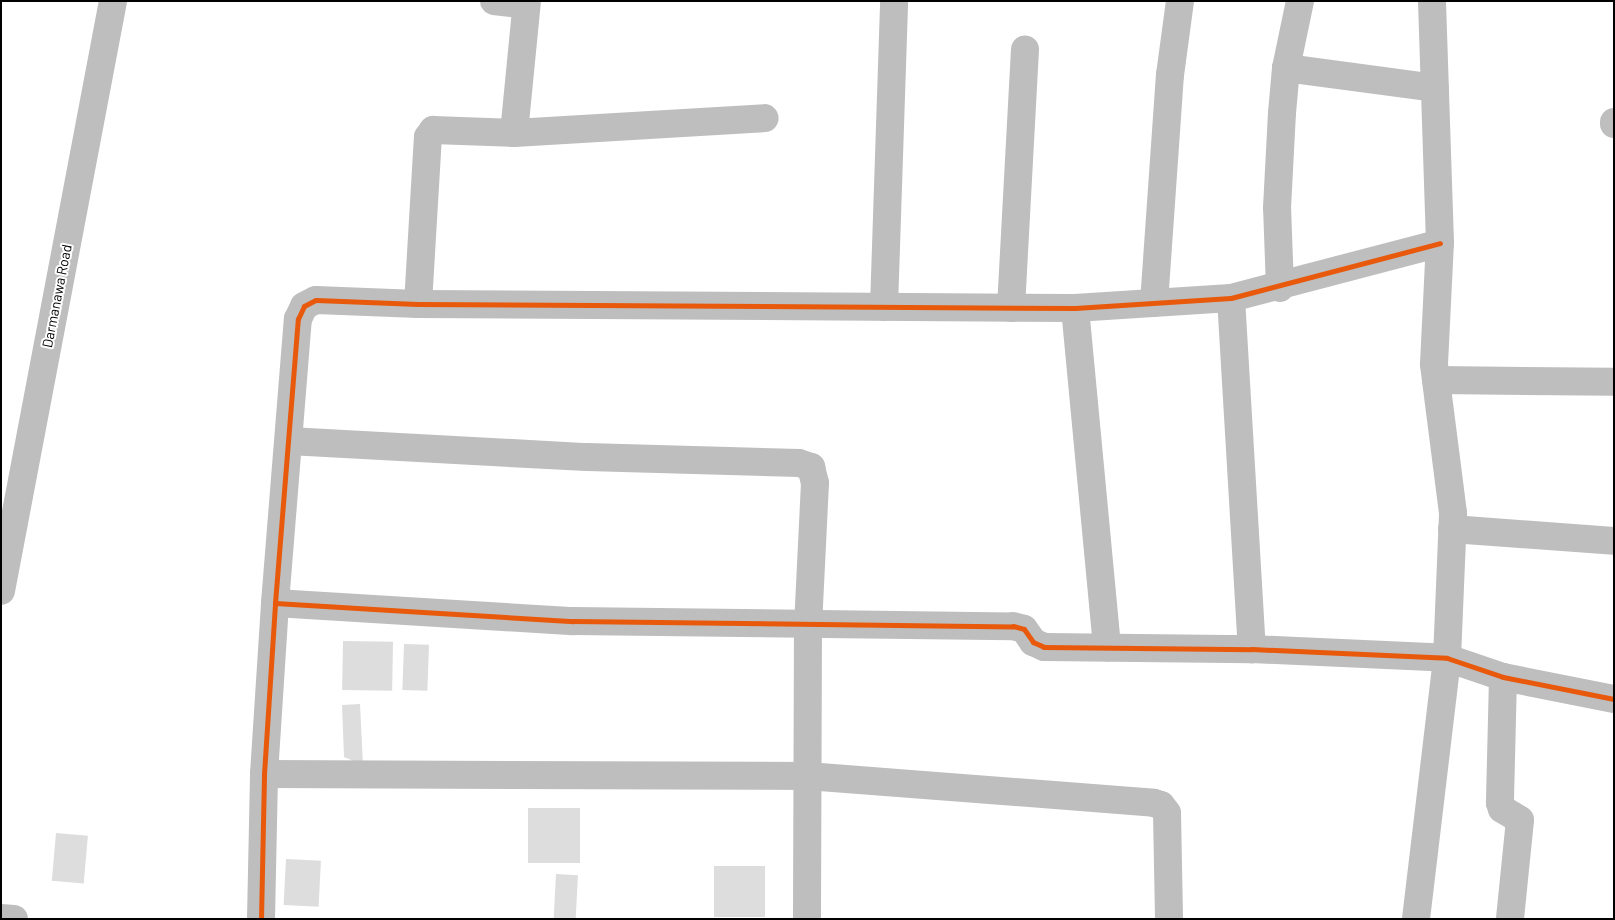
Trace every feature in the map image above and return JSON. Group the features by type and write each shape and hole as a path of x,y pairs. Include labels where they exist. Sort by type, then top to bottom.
{"street":[{"name":"Darmanawa Road","path":"1,592 113,1"},
{"path":"494,1 527,3 514,133"},
{"path":"884,307 894,1"},
{"path":"1154,303 1170,75 1180,1"},
{"path":"1280,288 1278,208 1286,68 1300,1"},
{"path":"1416,919 1447,658 1452,529 1448,465 1436,380 1434,327 1440,243 1432,1"},
{"path":"1011,308 1025,49"},
{"path":"1286,68 1435,88"},
{"path":"418,304 430,132 433,130 514,133 765,118"},
{"path":"261,919 264,774 275,603 298,319 304,306 316,300 418,304 1075,308 1231,298 1280,288 1440,243"},
{"path":"1231,298 1252,649"},
{"path":"1075,308 1107,647"},
{"path":"1436,380 1614,382"},
{"path":"289,441 587,457 799,463 811,467 815,483 808,625 807,919"},
{"path":"1452,529 1614,541"},
{"path":"275,603 574,621 1013,626 1024,629 1033,642 1044,646 1252,649 1447,658 1503,677 1614,699"},
{"path":"1503,677 1500,803 1502,809 1520,820 1510,919"},
{"path":"264,774 807,776 1161,805 1167,813 1169,919"},
{"path":"1,918 14,919"}],"building":[{"path":"343,641 393,642 392,691 342,690"},
{"path":"404,644 429,645 427,691 402,690"},
{"path":"360,704 363,765 344,757 342,705"},
{"path":"528,808 580,808 580,863 528,863"},
{"path":"56,833 88,836 84,884 52,881"},
{"path":"286,859 321,861 319,907 284,905"},
{"path":"714,866 765,866 765,917 714,917"},
{"path":"556,874 578,875 576,919 554,919"}],"cycle path":[{"path":"261,919 264,774 275,603 298,319 304,306 316,300 418,304 1075,308 1231,298 1440,243"},
{"path":"275,603 573,621 1013,626 1024,629 1033,642 1044,647 1252,649 1447,658 1503,677 1614,699"}]}
